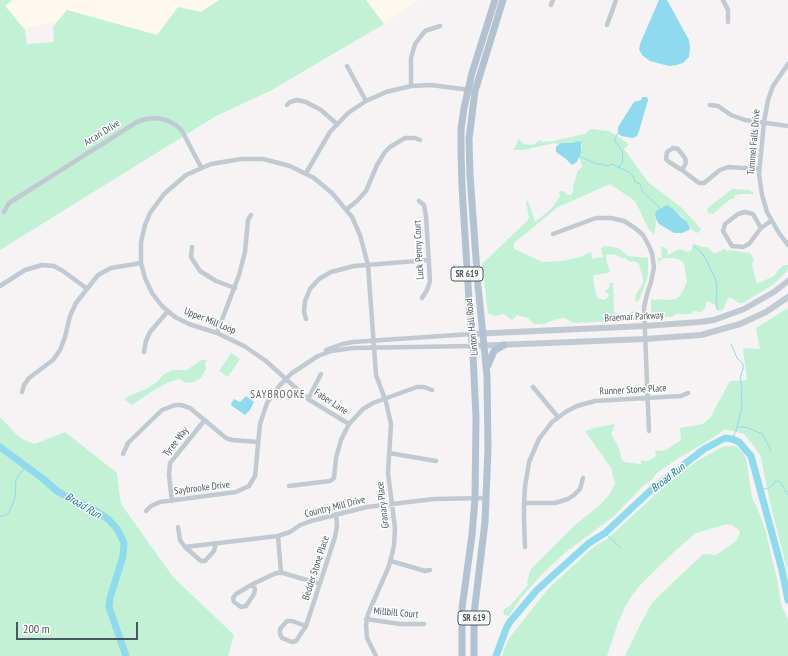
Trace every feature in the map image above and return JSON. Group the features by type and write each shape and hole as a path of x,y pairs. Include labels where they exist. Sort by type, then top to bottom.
{"main road":[{"name":"Linton Hall Road","path":"462,656 462,608 472,535 475,499 476,417 461,151 462,129 495,0"},
{"name":"Linton Hall Road","path":"474,656 474,614 485,522 488,449 486,369 478,286 469,158 471,90 503,0"},
{"path":"486,369 492,353 504,345"}],"street":[{"path":"551,5 553,0"},
{"path":"607,25 616,0"},
{"path":"723,0 728,10 728,22"},
{"path":"411,86 411,58 415,44 425,31 440,26"},
{"name":"Tummel Falls Drive","path":"788,64 771,91 765,110 759,169 762,195 771,221 788,245"},
{"path":"347,66 366,101"},
{"path":"306,173 324,141 337,124 348,113 366,101 386,92 411,86 430,85 471,90"},
{"path":"286,105 297,100 306,102 321,110 337,124"},
{"path":"710,106 718,106 738,118 788,126"},
{"name":"Arcari Drive","path":"4,212 9,203 137,122 146,119 156,118 166,120 176,125 182,131 201,168"},
{"path":"347,209 358,201 366,191 381,158 390,147 405,138 415,138 420,140"},
{"path":"682,170 686,163 686,158 678,149 673,148 667,152 665,157 669,162 701,184 720,170 728,167 759,169"},
{"name":"Upper Mill Loop","path":"287,379 255,353 239,343 218,333 189,324 168,311 156,299 148,284 141,262 140,251 142,234 150,213 157,202 171,187 186,175 201,168 220,161 252,158 263,159 281,163 306,173 332,192 347,209 360,235 368,265 374,348"},
{"name":"Luck Penny Court","path":"419,201 424,205 429,260 429,285 422,298"},
{"path":"761,228 753,214 745,212 738,214 725,224 723,231 732,246 741,248 748,244 761,228 771,221"},
{"path":"218,333 235,288 244,257 248,220 251,215"},
{"path":"553,234 603,217 624,221 639,231 649,246 652,253 654,267 645,301 649,431"},
{"path":"192,247 191,257 200,271 216,281 235,288"},
{"path":"306,319 304,312 305,301 310,289 319,279 336,270 368,265 429,260"},
{"path":"22,392 24,385 29,378 52,360 60,350 72,311 86,288 104,270 141,262"},
{"path":"0,286 24,270 42,265 54,266 86,288"},
{"name":"Braemar Parkway","path":"471,334 686,324 711,320 724,317 762,300 788,281"},
{"path":"473,346 690,336 727,329 752,319 776,306 788,297"},
{"path":"144,352 146,341 150,332 168,311"},
{"name":"Saybrooke Drive","path":"146,511 155,503 236,492 248,488 255,476 260,424 267,403 287,379 301,367 328,350 342,344 374,340 471,334"},
{"name":"Saybrooke Drive","path":"318,356 341,349 473,346"},
{"name":"Granary Place","path":"374,348 376,375 385,399 391,424 388,473 395,536 391,561 366,619 367,638 376,656"},
{"path":"308,399 321,374"},
{"name":"Faber Lane","path":"287,379 308,399 349,424"},
{"path":"289,486 330,481 334,478 338,449 349,424 362,409 373,403 420,387 432,390"},
{"path":"533,387 558,417"},
{"name":"Runner Stone Place","path":"525,547 524,502 527,471 531,453 546,429 558,417 577,406 595,401 681,396 688,393"},
{"path":"124,454 128,443 166,407 175,405 186,406 226,438 232,440 258,442"},
{"name":"Tyree Way","path":"172,500 169,475 170,463 204,420"},
{"path":"389,453 436,462"},
{"path":"524,502 555,503 568,499 580,489 584,478"},
{"name":"Country Mill Drive","path":"185,547 278,536 290,532 306,523 336,514 392,504 434,499 486,498"},
{"name":"Bedder Stone Place","path":"306,626 292,621 287,621 280,630 280,634 282,638 292,642 296,641 306,626 336,532 336,514"},
{"path":"178,527 180,540 185,547 201,561 206,561 214,551 216,543"},
{"path":"278,536 281,573"},
{"path":"391,561 425,571 430,570"},
{"path":"253,584 255,589 254,594 246,606 240,607 232,598 236,594 253,584 274,574 281,573 320,584"},
{"name":"Millbill Court","path":"366,619 400,624 424,624"}],"shaded area":[{"path":"0,0 219,0 201,12 178,7 157,35 67,10 58,21 11,31"},
{"path":"366,0 419,0 384,24"}],"green space":[{"path":"0,0 12,0 5,6 25,30 27,44 54,42 53,27 67,10 157,35 178,7 201,12 219,0 366,0 384,24 270,91 216,116 0,250"},
{"path":"590,129 609,131 629,144 624,149 649,183 681,207 701,229 700,231 698,233 692,230 683,217 667,205 657,210 655,214 656,225 654,235 648,228 635,201 610,184 558,207 514,243 514,249 543,262 562,261 581,257 591,252 592,259 603,257 601,248 605,246 618,248 628,256 648,258 648,275 640,298 637,302 635,300 636,294 643,283 643,279 639,264 634,261 630,262 625,258 621,258 614,254 606,255 607,264 610,270 608,273 594,275 593,279 596,294 598,298 603,300 609,296 608,293 605,293 609,288 610,283 613,283 614,312 618,314 626,314 637,310 638,318 635,320 576,323 565,318 556,319 544,324 534,324 528,318 517,315 512,320 504,314 494,316 488,313 482,264 527,221 529,218 527,201 535,222 552,208 560,196 559,192 564,191 568,195 571,195 578,170 582,167 579,156 582,145 580,141 561,143 558,145 555,143 523,150 513,150 519,139 523,144 533,145 540,140 542,142 553,141 585,134"},
{"path":"732,189 749,190 754,193 736,195 713,214 708,213 707,210 709,207"},
{"path":"694,244 707,247 714,253 725,249 728,252 729,250 750,253 754,259 752,265 757,284 774,276 784,265 788,265 788,270 774,284 743,303 739,303 730,297 721,311 716,309 715,305 709,301 706,302 706,306 702,312 694,311 691,314 676,314 671,317 659,317 651,314 651,299 676,299 680,296 687,282 684,264 681,260 665,258 661,259 659,264 658,258 662,258 661,246 666,248 668,255 679,249 689,252 692,250 692,246"},
{"path":"788,308 788,573 770,503 760,453 759,454 744,434 725,429 657,473 652,480 644,485 614,516 566,552 543,573 520,599 509,616 505,615 503,613 505,608 509,607 528,585 527,581 531,569 576,524 599,506 609,495 615,484 611,468 585,431 615,424 611,434 619,448 622,460 624,462 641,464 641,460 648,461 656,456 655,451 666,450 681,440 680,428 703,424 710,418 730,381 747,380 743,348 760,349 756,328"},
{"path":"231,353 240,359 228,377 219,371"},
{"path":"201,360 207,360 205,363 206,369 201,378 194,382 186,383 179,379 169,382 154,390 132,405 125,400 129,396 146,389 157,382 164,374 172,370 187,370"},
{"path":"0,417 18,436 35,444 65,432 117,473 121,504 173,577 234,635 228,656 0,656"},
{"path":"724,446 737,447 746,458 752,498 765,529 777,579 781,605 788,619 788,656 625,656 652,603 703,554 716,555 736,541 740,533 739,530 732,525 727,524 696,533 642,583 625,607 607,656 502,656 510,637 548,589 589,551 607,539 677,475 699,460"}],"water":[{"path":"659,0 667,0 689,40 689,57 683,63 677,65 669,66 650,61 642,55 639,49"},
{"path":"642,97 647,97 648,100 637,136 633,138 621,136 618,133 618,127 634,102 641,100"},
{"path":"578,141 581,142 581,152 577,162 572,165 556,152 556,147 561,143 572,143"},
{"path":"667,205 687,222 690,228 689,230 682,233 674,233 659,224 655,214 657,210"},
{"path":"246,396 254,402 250,410 245,415 231,404 234,399 240,402"}],"waterway":[{"path":"618,133 614,140 622,151 623,161 619,167"},
{"path":"579,156 596,164 608,166 612,164 629,172 633,176 635,182 640,184 643,192 660,208"},
{"path":"694,246 702,253 716,281 716,301 718,310"},
{"path":"731,344 737,358 743,364 740,378 742,386 741,411 736,431 732,439"},
{"path":"738,427 745,427 763,435 771,450"},
{"name":"Broad Run","path":"496,656 509,623 536,591 589,543 605,533 650,491 704,449 725,438 739,442 751,456 782,570 788,600"},
{"name":"Broad Run","path":"0,447 57,491 74,501 91,508 108,519 118,530 124,543 123,556 110,598 109,607 126,656"},
{"path":"0,516 8,514 15,497 16,479 26,466"},
{"path":"759,488 768,489 776,481 780,482 788,495"},
{"path":"605,533 620,547"}],"district":[{"name":"SAYBROOKE","path":"278,395"}]}
